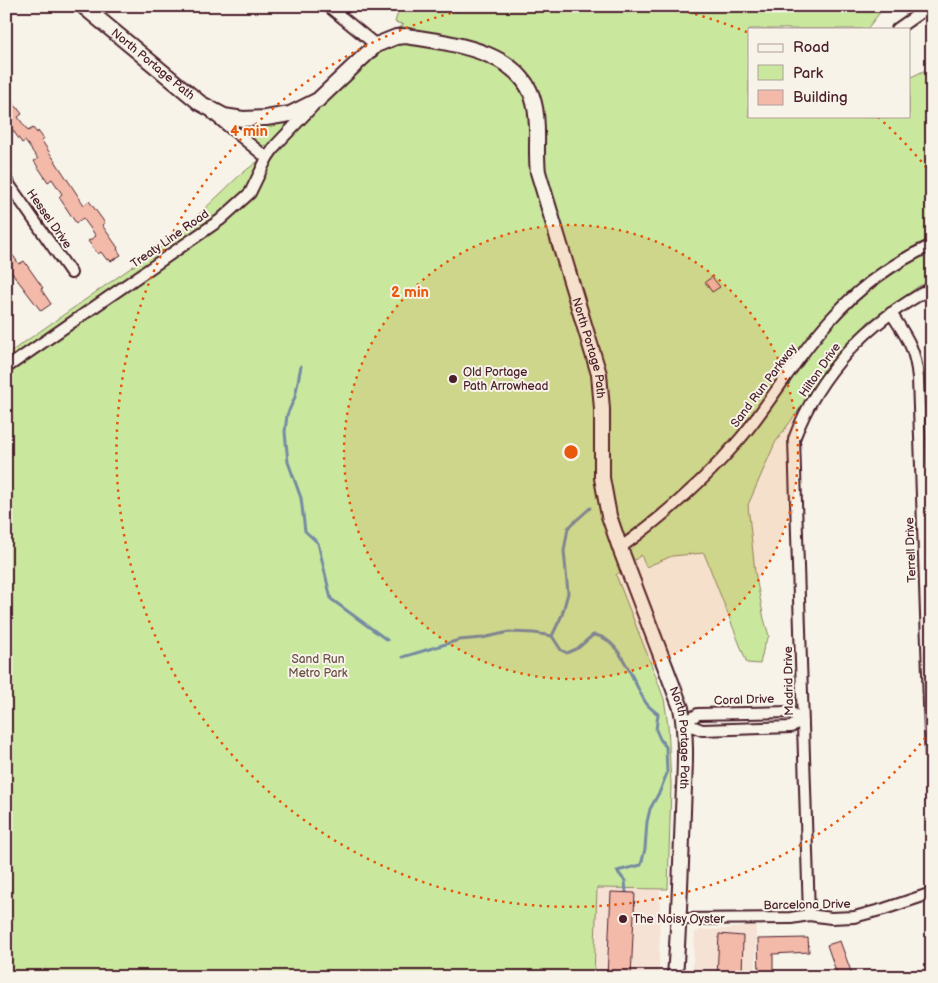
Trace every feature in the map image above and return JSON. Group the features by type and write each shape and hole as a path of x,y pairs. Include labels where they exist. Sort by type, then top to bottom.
{"main road":[{"name":"North Portage Path","path":"83,6 200,103 224,116 259,119 290,114 318,100 376,45 390,39 406,36 491,55 505,62 527,85 534,100 537,116 536,156 538,172 599,374 602,478 609,516 681,708 684,723 685,747 679,920 675,977"}],"street":[{"path":"328,6 376,45"},
{"path":"898,28 930,6"},
{"name":"Treaty Line Road","path":"6,368 220,220 241,203 250,193 266,158 276,144 318,100"},
{"name":"North Portage Path","path":"200,103 266,158"},
{"name":"Hessel Drive","path":"6,180 71,273"},
{"name":"Sand Run Parkway","path":"620,548 664,514 715,466 740,438 824,326 850,299 891,267 932,245"},
{"name":"Hilton Drive","path":"794,446 797,430 804,414 839,361 865,334 891,313 932,288"},
{"name":"Terrell Drive","path":"891,313 912,346 918,378 932,792"},
{"name":"Madrid Drive","path":"794,446 809,915"},
{"name":"Coral Drive","path":"684,723 698,714 790,712 802,719"},
{"path":"684,723 702,730 712,730 791,727 802,719"},
{"name":"Barcelona Drive","path":"679,920 791,918 809,915 831,918 854,917 932,893"}],"shaded area":[{"path":"597,888 660,889 659,977 594,977"},
{"path":"756,925 756,977 692,977 695,932"}],"green space":[{"name":"Sand Run Metro Park","path":"397,6 885,6 868,28 748,28 748,118 910,118 910,78 932,67 932,281 919,286 868,322 823,376 775,443 748,505 755,572 769,636 764,646 760,664 747,663 704,553 672,556 646,567 641,555 616,575 664,699 668,724 671,785 668,889 597,888 594,977 6,977 6,355 175,237 240,175 279,145 390,34 404,25 395,22 399,9"},
{"path":"285,123 288,127 276,139 266,145 255,143 242,130 245,125 258,126"}],"building":[{"path":"6,93 22,114 18,117 28,131 33,128 44,139 42,141 84,205 89,201 105,223 102,225 121,255 111,261 107,260 101,252 98,254 88,241 96,236 83,218 76,223 59,197 62,194 52,179 48,182 34,161 38,159 25,141 22,143 6,121"},
{"path":"12,254 19,264 24,261 43,288 41,289 51,304 41,311 6,265 6,258"},
{"path":"712,277 720,287 712,292 705,282"},
{"path":"611,892 635,893 631,977 607,977"},
{"path":"719,934 743,936 742,977 717,977"},
{"path":"808,938 809,952 773,954 773,977 759,977 758,939"},
{"path":"840,941 853,977 838,977 827,945"}],"waterway":[{"path":"301,366 295,397 287,415 285,432 288,462 301,498 305,531 318,543 331,599 387,640"},
{"path":"552,636 562,615 568,593 564,551 568,528 590,508"},
{"path":"403,657 459,640 482,638 509,632 552,636 561,650 567,653 578,648 593,635 602,637 611,643 625,662 646,703 658,714 656,730 666,747 667,773 650,809 641,865 617,871 625,881 626,892"}],"place":[{"name":"Old Portage Path Arrowhead","path":"453,379"},
{"name":"The Noisy Oyster","path":"623,919"}]}
